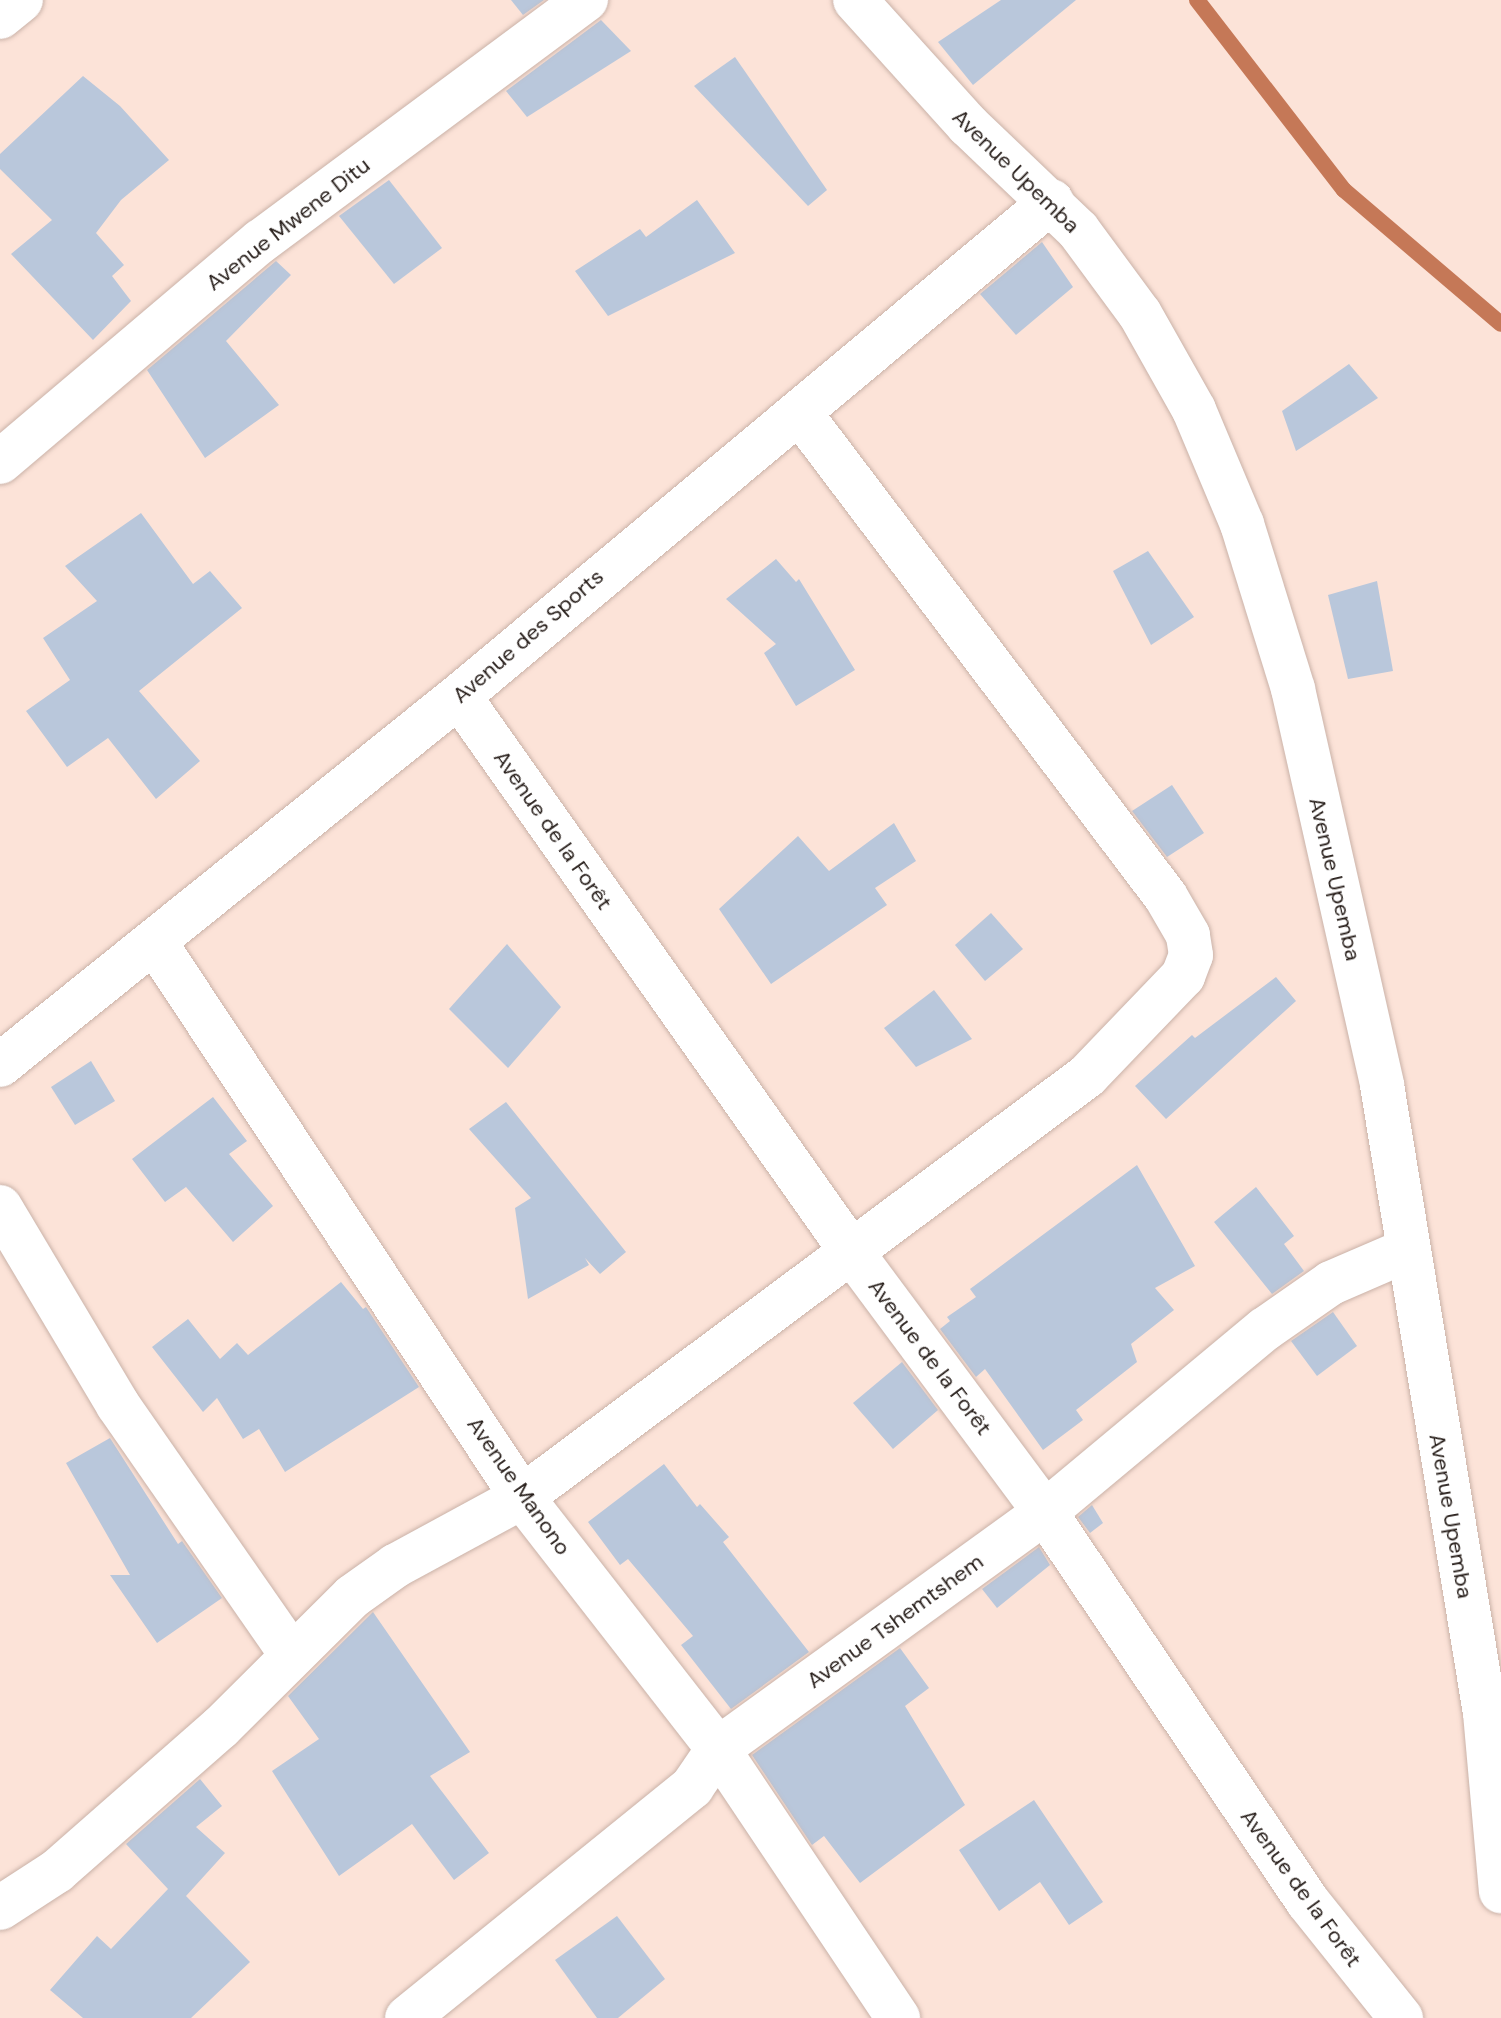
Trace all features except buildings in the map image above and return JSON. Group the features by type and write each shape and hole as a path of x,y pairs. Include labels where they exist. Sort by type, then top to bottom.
{"street":[{"path":"0,17 21,0"},
{"name":"Avenue Mwene Ditu","path":"0,462 261,241 586,0"},
{"name":"Avenue Upemba","path":"855,0 968,125 1052,201 1140,314 1194,410 1242,524 1293,689 1382,1085 1405,1251 1485,1713 1501,1891"},
{"name":"Avenue des Sports","path":"0,1065 156,944 459,696 602,572 800,413 1052,201"},
{"path":"0,1908 57,1871 220,1728 291,1654 353,1596 395,1566 522,1497 1087,1076 1164,1002 1191,955 1188,935 1166,897 800,413"},
{"name":"Avenue de la Forêt","path":"459,696 851,1251 1045,1512 1308,1902 1401,2018"},
{"name":"Avenue Manono","path":"156,944 522,1497 718,1749 898,2018"},
{"path":"0,1207 118,1405 291,1654"},
{"name":"Avenue Tshemtshem","path":"407,2018 692,1787 718,1749 1045,1512 1297,1305 1331,1283 1405,1251"}],"waterway":[{"path":"1197,0 1344,190 1501,324"}]}
